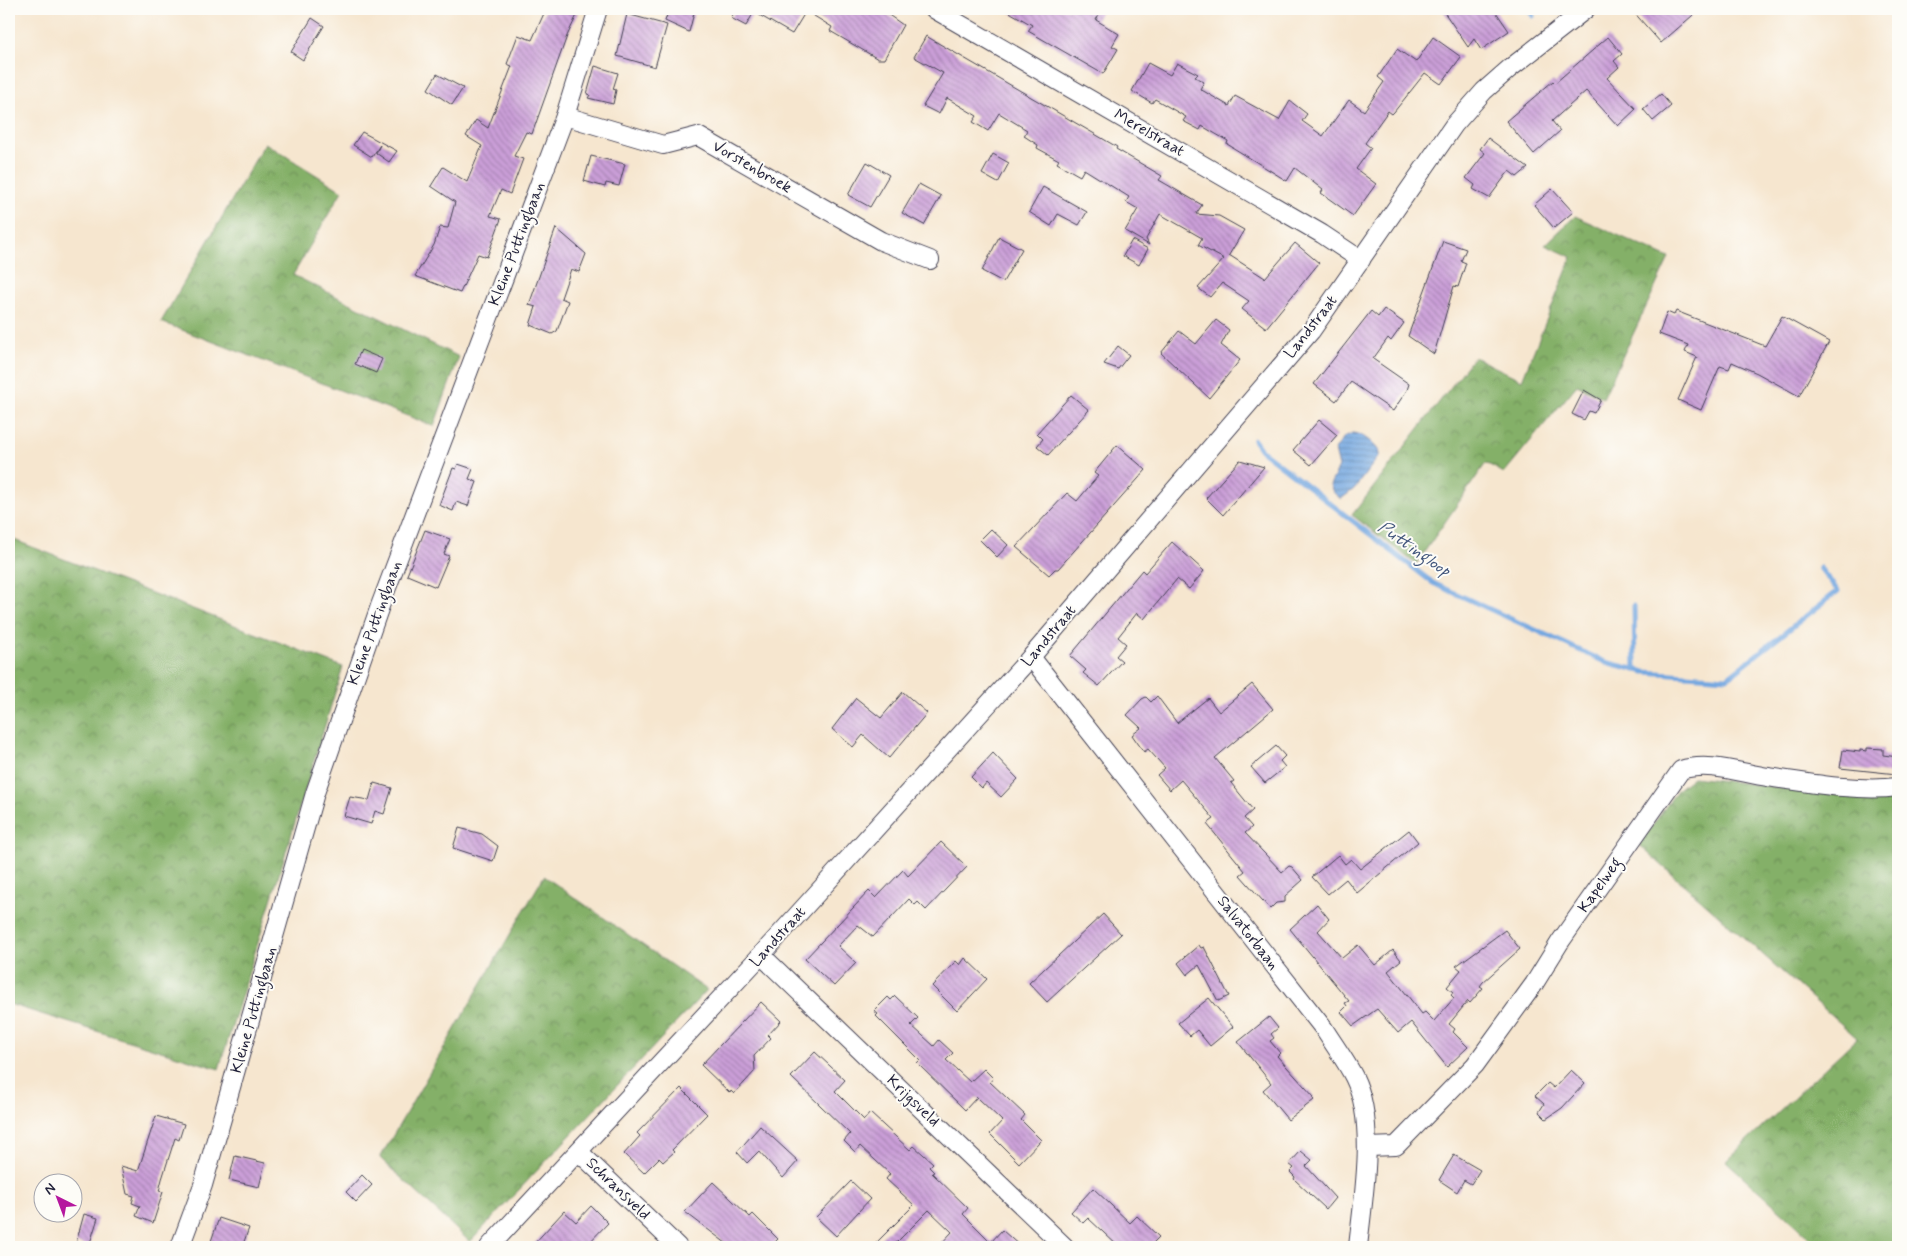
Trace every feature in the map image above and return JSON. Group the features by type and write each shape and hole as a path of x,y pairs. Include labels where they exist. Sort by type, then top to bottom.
{"street":[{"name":"Kleine Puttingbaan","path":"180,1247 203,1184 315,793 380,606 566,116 598,9"},
{"name":"Merelstraat","path":"934,9 1322,234 1361,260"},
{"name":"Landstraat","path":"489,1247 761,956 1031,657 1312,331 1460,118 1484,91 1509,69 1586,9"},
{"name":"Vorstenbroek","path":"566,116 664,145 698,136 881,241 930,260"},
{"name":"Salvatorbaan","path":"1031,657 1324,1029 1355,1079 1362,1103 1368,1147 1358,1247"},
{"name":"Kapelweg","path":"1368,1147 1396,1146 1475,1065 1534,984 1560,942 1681,770 1694,766 1768,777 1878,789 1898,787"},
{"name":"Krijgsveld","path":"761,956 1065,1247"},
{"name":"Schransveld","path":"579,1152 678,1247"}],"green space":[{"path":"265,143 342,191 293,275 459,357 434,426 161,322"},
{"path":"1575,216 1669,258 1603,398 1577,385 1504,473 1486,463 1416,564 1352,515 1474,357 1522,380 1572,257 1545,245"},
{"path":"9,538 343,667 219,1069 9,1004 9,630 12,621 9,617"},
{"path":"1693,777 1857,797 1898,796 1898,1247 1820,1247 1726,1161 1857,1038 1639,845 1678,789"},
{"path":"544,876 707,990 470,1242 380,1158"}],"water":[{"path":"1353,433 1371,442 1379,451 1379,456 1354,489 1341,499 1333,492 1330,485 1339,467 1335,450 1344,437"}],"building":[{"path":"546,9 569,9 578,13 567,36 532,134 526,132 514,156 523,159 510,194 501,190 490,216 501,219 487,257 478,254 460,293 415,276 434,245 440,227 448,228 455,202 431,186 443,167 467,182 482,146 466,136 476,120 488,128 512,66 507,64 518,35 532,40"},
{"path":"669,9 687,9 694,13 689,32 665,21"},
{"path":"736,9 880,9 903,25 884,59 878,59 830,31 832,27 806,11 792,34 754,12 746,26 731,18"},
{"path":"1004,9 1102,9 1096,20 1119,34 1112,46 1118,49 1103,74 1028,31 1032,25"},
{"path":"1442,9 1494,9 1509,31 1481,50 1474,39 1468,47"},
{"path":"1631,9 1700,9 1661,43"},
{"path":"627,14 667,25 655,67 617,56"},
{"path":"312,18 324,26 303,60 291,52"},
{"path":"926,36 1117,147 1116,149 1162,176 1159,180 1202,205 1196,214 1219,216 1244,230 1229,255 1265,278 1295,243 1319,263 1266,328 1242,309 1249,301 1222,283 1210,297 1198,288 1224,259 1198,245 1202,238 1160,214 1146,239 1149,245 1125,231 1138,209 1126,202 1129,197 1084,169 1080,176 1057,163 1059,160 1037,148 1038,145 1024,136 1027,130 999,113 988,131 973,122 977,116 947,98 939,114 923,106 943,73 914,57"},
{"path":"1433,37 1461,57 1441,84 1425,73 1394,112 1392,114 1388,111 1365,143 1371,148 1356,169 1376,184 1353,216 1321,193 1323,190 1295,168 1287,181 1227,144 1228,141 1202,126 1200,130 1183,121 1186,117 1155,99 1152,103 1132,91 1148,63 1170,75 1177,63 1198,74 1195,77 1204,82 1200,89 1229,106 1235,96 1279,120 1290,101 1307,114 1302,121 1323,136 1349,100 1364,111 1384,82 1378,77 1397,49 1416,62"},
{"path":"1608,37 1622,54 1614,61 1619,67 1607,78 1636,109 1618,126 1586,91 1552,121 1560,131 1534,154 1506,121 1553,81 1555,83"},
{"path":"595,66 618,73 613,89 616,90 613,104 588,98 590,95 587,94"},
{"path":"437,74 463,88 452,105 428,89"},
{"path":"1661,94 1671,106 1653,121 1643,109"},
{"path":"362,132 397,151 389,162 376,153 380,145 372,157 353,145"},
{"path":"1488,138 1528,168 1517,177 1509,171 1489,198 1473,189 1475,185 1466,178 1485,153 1480,149"},
{"path":"993,154 1009,163 998,183 982,174"},
{"path":"591,156 625,164 619,186 606,183 605,187 584,181"},
{"path":"867,162 889,175 870,207 848,195"},
{"path":"919,184 941,196 924,225 902,213"},
{"path":"1043,187 1087,212 1079,225 1058,214 1051,226 1029,212"},
{"path":"1552,189 1573,212 1554,228 1534,205"},
{"path":"556,228 586,254 579,272 571,269 561,298 568,301 557,331 552,334 530,325 536,307 529,305"},
{"path":"999,237 1022,249 1003,282 982,271"},
{"path":"1132,240 1148,249 1139,265 1123,256"},
{"path":"1443,241 1466,249 1461,261 1466,263 1458,287 1454,286 1434,354 1408,336"},
{"path":"1384,309 1404,323 1391,341 1388,338 1373,359 1409,384 1407,390 1393,411 1351,382 1336,401 1314,384 1371,311 1378,317"},
{"path":"1676,311 1765,346 1782,316 1829,342 1799,396 1757,373 1732,362 1729,369 1720,366 1701,410 1678,400 1697,357 1685,352 1688,345 1659,334 1667,312 1674,315"},
{"path":"1216,320 1229,330 1221,345 1240,360 1209,398 1161,353 1179,331 1196,344"},
{"path":"1118,346 1129,355 1118,369 1104,364"},
{"path":"361,350 382,359 376,373 355,364"},
{"path":"1584,390 1601,400 1594,413 1589,411 1584,420 1572,414"},
{"path":"1071,395 1089,410 1048,455 1037,446 1043,439 1037,433"},
{"path":"1319,420 1337,435 1311,465 1293,450"},
{"path":"1117,445 1146,470 1058,569 1055,569 1049,575 1016,547 1067,493 1077,501 1098,476 1094,473"},
{"path":"1240,460 1264,467 1223,515 1206,498"},
{"path":"458,464 473,469 469,479 477,482 468,506 456,502 453,511 439,505 453,468 456,469"},
{"path":"991,529 1008,545 997,557 980,540"},
{"path":"425,530 450,539 444,554 449,556 436,587 407,575"},
{"path":"1172,542 1204,571 1189,589 1177,579 1144,619 1137,613 1118,637 1126,644 1116,656 1122,661 1099,686 1083,673 1086,670 1070,656 1142,570 1145,573"},
{"path":"1252,684 1273,709 1215,758 1234,781 1231,783 1253,810 1244,818 1252,827 1245,833 1282,872 1289,866 1292,867 1303,880 1285,896 1285,902 1276,903 1270,909 1240,875 1245,871 1207,824 1214,819 1181,780 1170,790 1157,775 1165,768 1148,749 1144,752 1132,735 1141,728 1127,715 1142,699 1146,697 1151,702 1157,696 1177,723 1208,698 1219,712"},
{"path":"903,692 927,713 889,758 863,735 853,747 832,729 856,698 881,718"},
{"path":"1276,746 1285,756 1280,761 1285,767 1265,783 1251,767"},
{"path":"1867,748 1883,749 1883,755 1898,757 1897,774 1840,768 1843,750 1860,752 1860,750 1867,751"},
{"path":"993,753 1018,779 1001,797 986,783 982,788 971,777"},
{"path":"374,783 392,788 384,814 375,811 371,824 344,816 350,797 369,800"},
{"path":"459,828 482,834 498,846 493,861 453,848"},
{"path":"1409,830 1418,842 1357,893 1346,879 1328,894 1312,877 1338,855 1345,864 1351,859 1360,869"},
{"path":"941,842 967,867 926,910 918,902 915,905 909,899 873,937 858,925 838,946 856,963 834,986 805,959 869,891 876,898 903,870 908,876"},
{"path":"1317,904 1329,919 1318,931 1342,958 1358,945 1375,965 1393,950 1401,960 1388,971 1422,1014 1425,1012 1434,1021 1454,998 1451,995 1453,992 1447,987 1461,970 1456,966 1505,930 1520,949 1483,982 1480,986 1483,988 1470,1003 1468,1001 1449,1024 1455,1029 1453,1032 1468,1047 1447,1067 1411,1022 1398,1033 1377,1009 1353,1026 1341,1012 1347,1006 1345,1003 1349,1001 1290,929"},
{"path":"1103,914 1121,934 1047,1002 1029,983"},
{"path":"1199,945 1201,948 1204,947 1229,996 1218,1001 1199,965 1187,975 1178,963"},
{"path":"965,958 987,979 957,1011 932,986 956,961 960,965"},
{"path":"895,996 918,1018 911,1025 934,1046 939,1040 953,1053 946,1060 970,1082 984,1069 993,1078 990,1082 1025,1115 1021,1120 1041,1140 1019,1163 990,1134 1002,1121 977,1097 965,1110 917,1063 920,1060 876,1016 878,1014 874,1011 888,997 891,1000"},
{"path":"1209,998 1233,1027 1210,1046 1197,1030 1190,1036 1178,1023"},
{"path":"761,1002 781,1021 768,1035 771,1038 754,1056 755,1071 734,1094 731,1091 730,1093 701,1065"},
{"path":"1269,1017 1278,1028 1271,1034 1274,1038 1270,1041 1280,1053 1277,1056 1314,1097 1312,1098 1314,1100 1288,1120 1263,1090 1271,1083 1238,1042"},
{"path":"815,1052 845,1080 835,1091 864,1120 870,1113 910,1150 914,1146 933,1163 929,1167 934,1172 932,1173 968,1208 963,1214 991,1242 1002,1230 1021,1247 938,1247 952,1232 929,1210 892,1247 872,1247 914,1205 886,1179 890,1174 860,1146 855,1152 844,1141 850,1134 791,1077"},
{"path":"1571,1070 1585,1083 1562,1108 1546,1119 1539,1112 1544,1104 1535,1096 1548,1083 1554,1088"},
{"path":"681,1088 707,1114 672,1150 674,1152 663,1162 659,1158 644,1173 624,1154 640,1136 637,1133"},
{"path":"156,1116 184,1124 179,1140 175,1138 162,1179 159,1191 163,1192 153,1223 136,1216 140,1206 132,1203 134,1196 127,1194 121,1166 138,1171"},
{"path":"760,1126 798,1161 783,1178 759,1151 747,1163 737,1152"},
{"path":"1301,1151 1312,1160 1306,1166 1335,1198 1326,1209 1294,1179 1295,1177 1290,1172 1294,1168 1289,1164"},
{"path":"1454,1155 1480,1170 1471,1184 1464,1180 1457,1192 1439,1180"},
{"path":"235,1156 265,1163 259,1187 229,1180"},
{"path":"362,1175 372,1185 356,1202 346,1192"},
{"path":"851,1181 870,1199 836,1236 816,1217"},
{"path":"713,1182 750,1217 753,1214 778,1239 770,1247 731,1247 685,1212"},
{"path":"1093,1188 1130,1223 1137,1216 1159,1237 1149,1247 1119,1247 1088,1218 1083,1223 1071,1212"},
{"path":"591,1206 608,1223 585,1247 531,1247 564,1211 576,1222"},
{"path":"84,1214 98,1218 89,1246 76,1243"},
{"path":"219,1218 249,1228 242,1247 209,1247"}],"waterway":[{"name":"Puttingloop","path":"1528,9 1533,16"},
{"name":"Puttingloop","path":"1254,440 1261,450 1433,583 1605,662 1645,672 1727,678 1838,591 1820,568"},
{"path":"1634,606 1635,670"}]}
